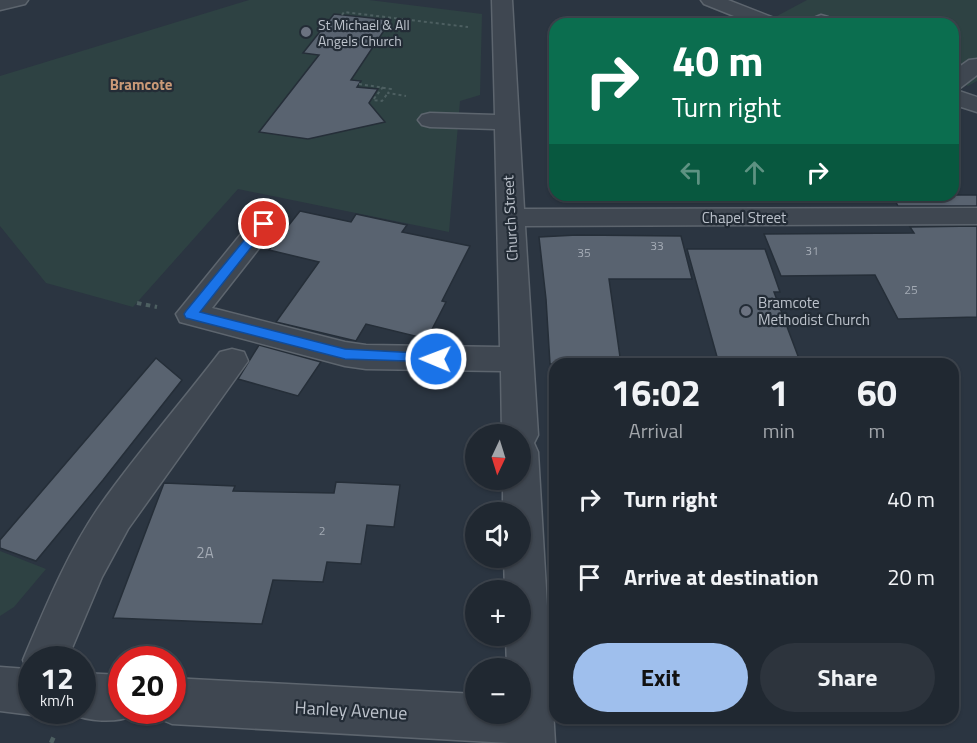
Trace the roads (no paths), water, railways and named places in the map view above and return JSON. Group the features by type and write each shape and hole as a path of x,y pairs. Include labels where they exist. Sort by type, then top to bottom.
{"street":[{"path":"0,4 18,0"},
{"name":"Church Street","path":"502,0 520,424"},
{"path":"711,0 757,18"},
{"path":"959,78 977,65"},
{"path":"959,99 977,105"},
{"path":"430,120 506,122"},
{"name":"Chapel Street","path":"511,218 977,216"},
{"path":"264,224 191,314 356,356 517,359"},
{"path":"51,646 86,567 114,516 232,361"},
{"path":"521,490 531,732"},
{"path":"0,689 18,691"},
{"name":"Hanley Avenue","path":"186,702 531,732"}],"place":[{"name":"St Michael & All Angels Church","path":"306,32"},
{"name":"Bramcote Methodist Church","path":"746,311"}],"district":[{"name":"Bramcote","path":"141,84"}]}
